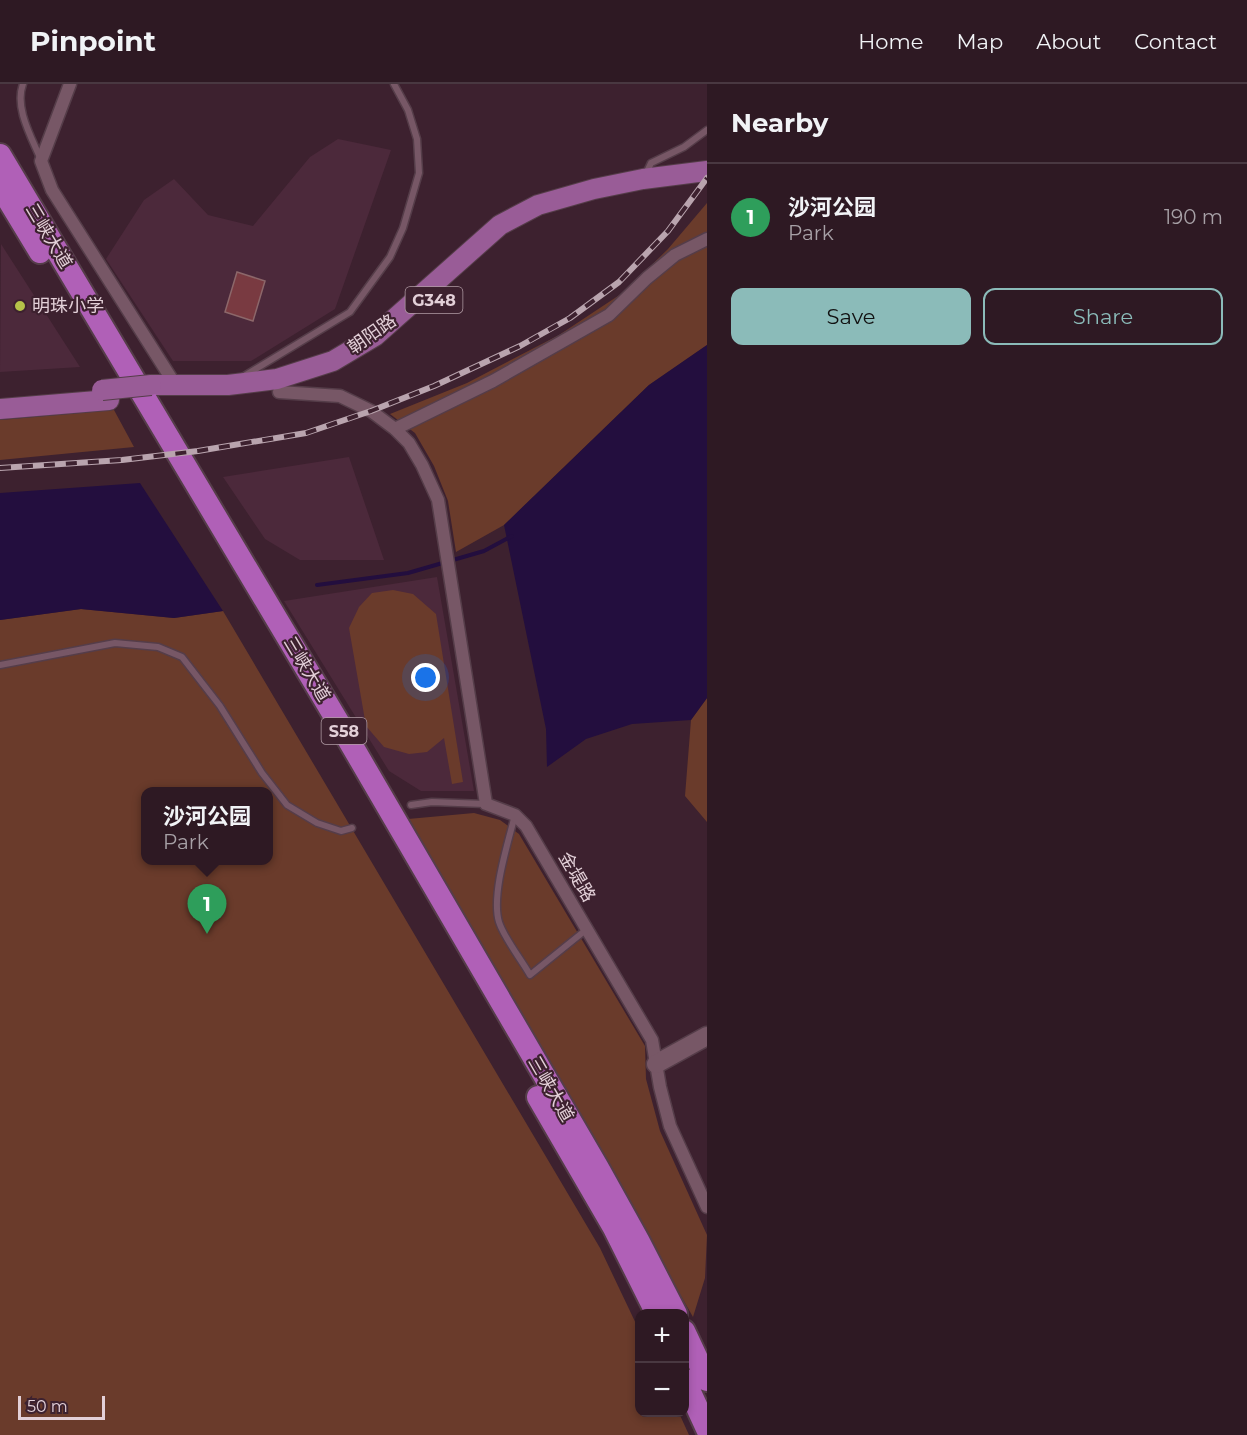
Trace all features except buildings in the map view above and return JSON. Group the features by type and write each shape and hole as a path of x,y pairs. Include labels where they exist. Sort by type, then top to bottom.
{"highway":[{"name":"三峡大道","path":"0,155 344,732 598,1168 639,1240 674,1309"},
{"name":"三峡大道","path":"0,186 314,710 614,1228 654,1309"},
{"path":"689,1342 707,1380"},
{"path":"689,1390 707,1429"}],"main road":[{"name":"朝阳路","path":"0,409 176,386 228,385 277,379 333,361 375,336 500,225 538,205 594,189 643,179 707,171"},
{"name":"朝阳路","path":"154,390 227,396 279,392 336,374 378,350 505,238 540,218 576,206 646,192 707,184"},
{"name":"朝阳路","path":"0,398 105,395"}],"street":[{"path":"70,84 41,161 52,190 176,386"},
{"path":"395,429 493,381 609,315 647,278 675,255 707,239"},
{"path":"279,392 340,396 371,411 395,429 408,443 422,465 438,500 486,804 515,815"},
{"name":"金堤路","path":"515,815 526,826 652,1040 670,1126 707,1207"},
{"path":"657,1070 707,1036"},
{"path":"657,1070 707,1048"}],"lane":[{"path":"23,84 20,91 21,111 41,161"},
{"path":"228,385 350,312 390,257 403,228 419,173 417,139 408,110 394,84"},
{"path":"643,179 651,163 684,147 707,130"},
{"path":"0,665 115,643 158,647 182,657 214,697 273,787"},
{"path":"273,787 287,805 317,823 341,831 352,828"},
{"path":"411,805 432,802 486,804"},
{"path":"515,815 503,862 497,908 500,923 530,975 587,929"}],"shaded area":[{"path":"338,139 391,150 335,309 251,361 173,361 106,259 144,200 174,179 208,215 253,226 310,157"},
{"path":"707,203 707,345 649,385 504,525 456,552 448,501 434,466 415,433 390,414 467,383 559,335 624,292 668,249"},
{"name":"明珠小学","path":"1,244 80,367 0,372"},
{"path":"707,345 707,698 691,720 632,724 586,739 547,767 546,729 504,525 649,385"},
{"path":"114,410 134,447 0,460 0,420"},
{"path":"349,457 384,560 300,560 265,539 223,477"},
{"path":"140,483 223,611 174,618 81,609 0,620 0,493"},
{"path":"437,577 474,791 421,791 389,771 284,601"},
{"path":"393,590 413,594 436,614 463,782 452,784 444,738 427,752 409,754 384,747 366,726 349,628 359,607 372,593"},
{"path":"81,609 174,618 223,611 600,1248 635,1322 635,1417 681,1417 689,1435 0,1435 0,620"},
{"path":"707,698 707,822 685,796 691,720"},
{"path":"474,813 500,820 519,834 645,1046 646,1079 660,1131 707,1235 705,1278 693,1317 689,1309 408,819"}],"waterway":[{"path":"317,585 408,573 484,551 512,536"}],"railway":[{"path":"0,468 122,460 198,451 306,433 434,386 520,346 570,318 619,282 668,231 707,178"}],"place":[{"name":"明珠小学","path":"20,306"},
{"name":"沙河公园","path":"207,934"}]}
